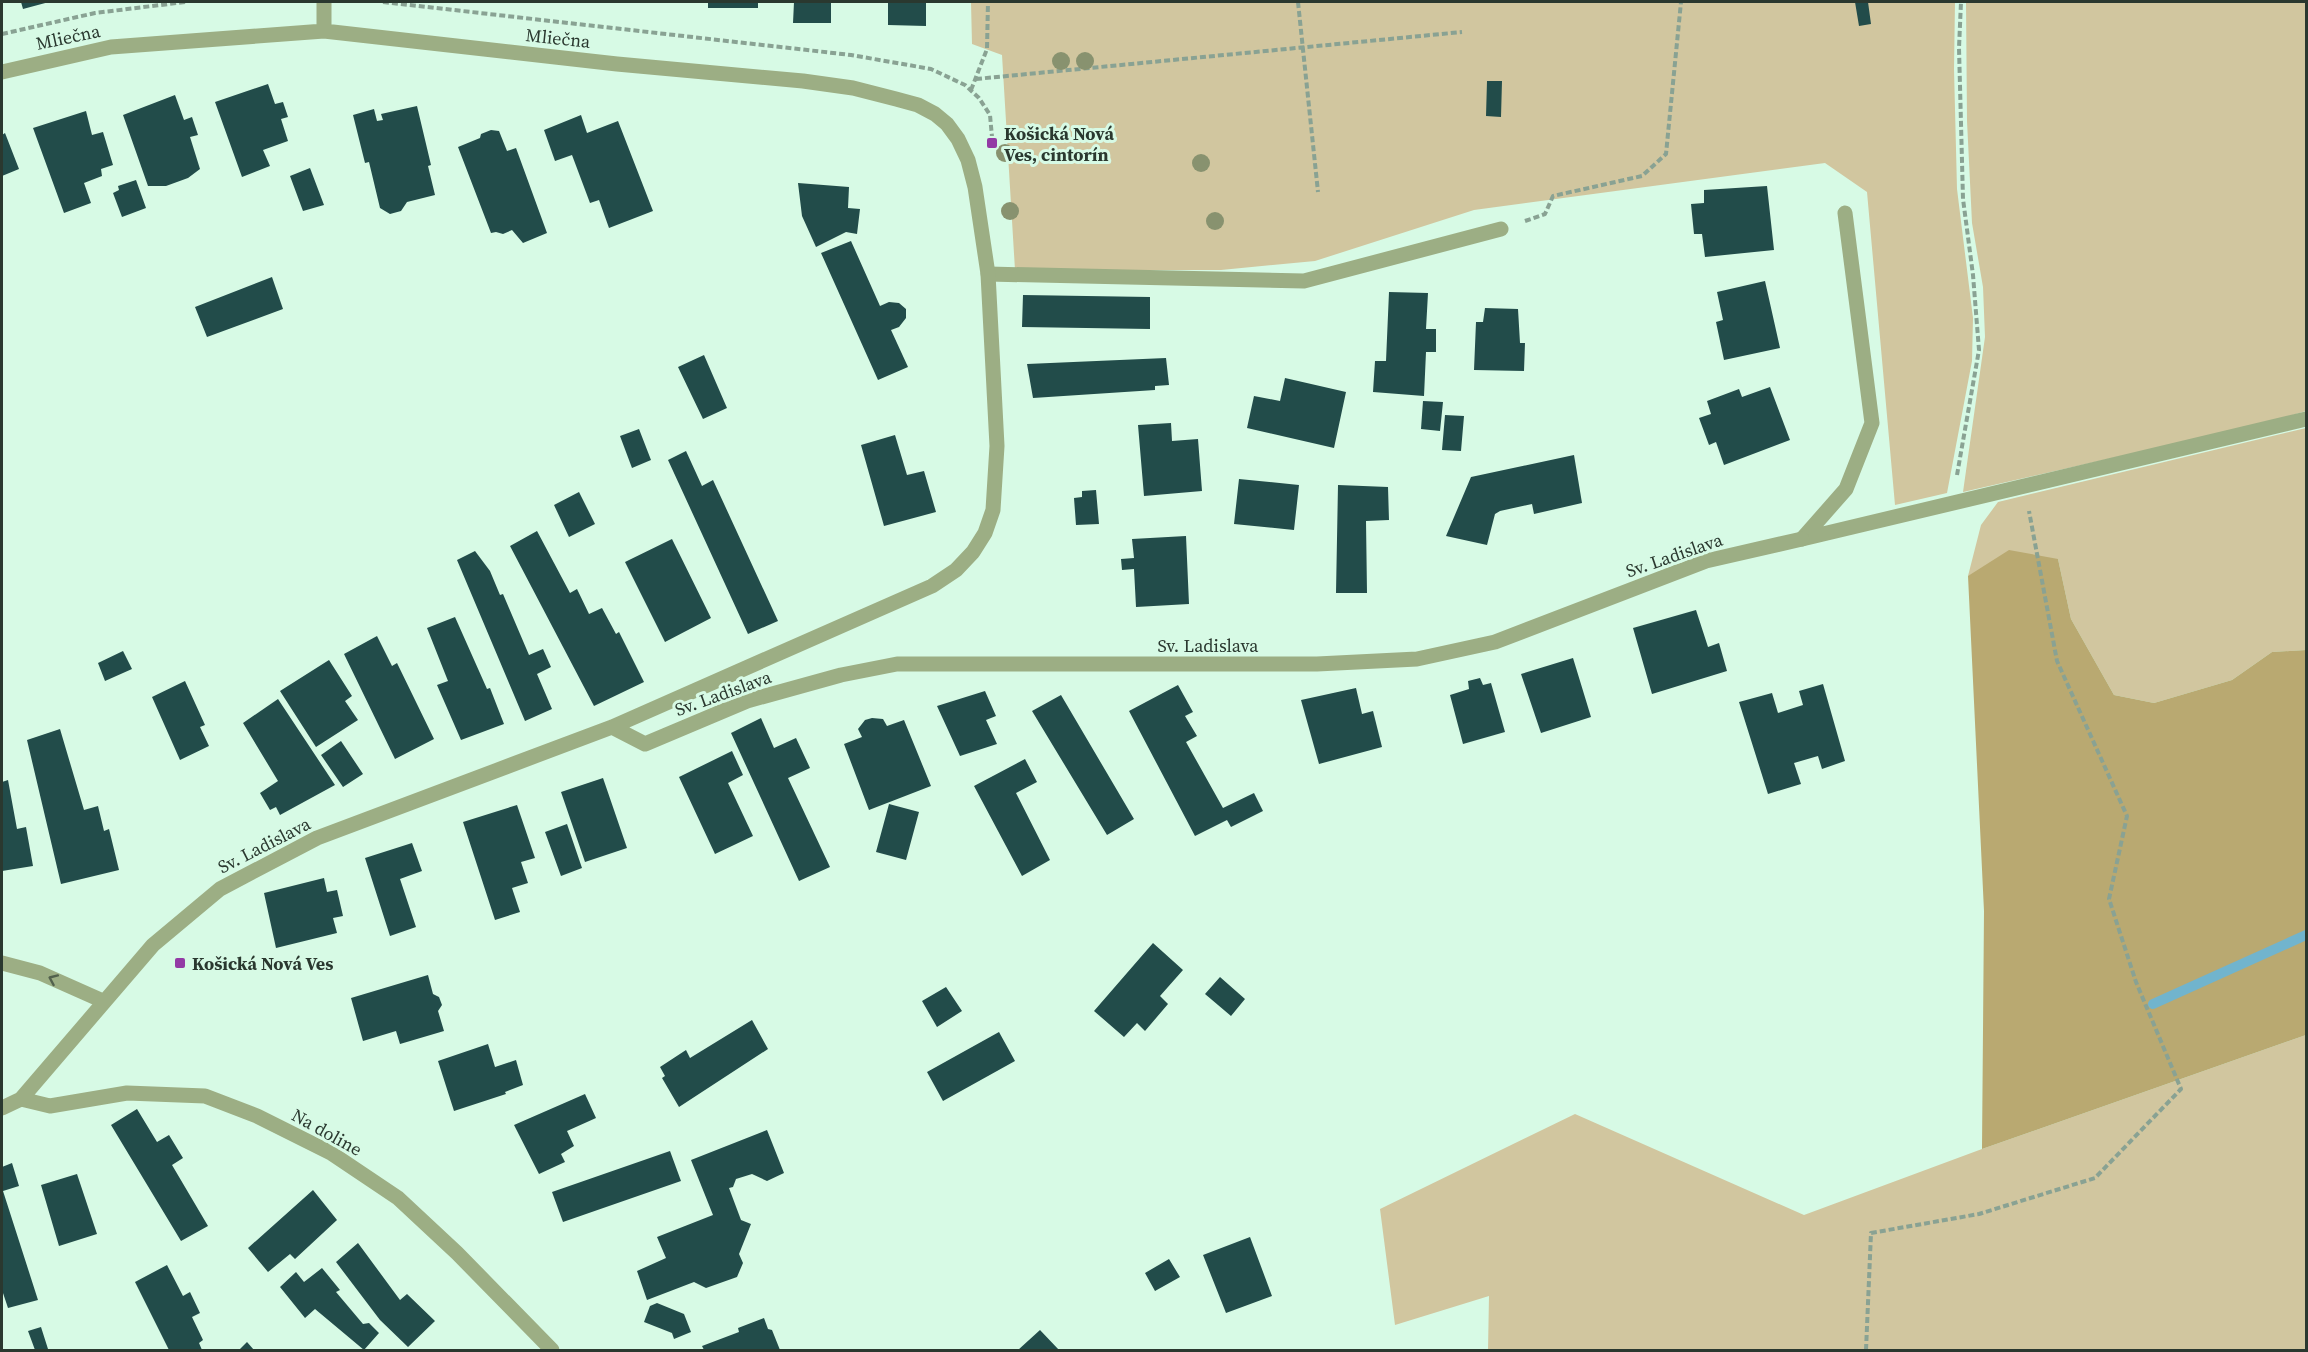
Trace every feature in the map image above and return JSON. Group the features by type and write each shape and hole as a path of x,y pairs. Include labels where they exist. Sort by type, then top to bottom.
{"street":[{"path":"324,2 324,31"},
{"name":"Mliečna","path":"2,72 111,47 324,31 853,88 918,105 947,124 958,139 968,160 975,187 988,274"},
{"path":"1802,540 1846,489 1872,423 1845,213"},
{"path":"988,274 1304,281 1501,230"},
{"name":"Sv. Ladislava","path":"2,1108 21,1099 153,945 220,889 317,838 612,727 932,586 956,570 973,552 985,533 993,510 997,479 988,274"},
{"path":"1802,540 2307,419"},
{"name":"Sv. Ladislava","path":"612,727 645,744 747,701 841,675 897,664 1317,664 1418,659 1495,642 1706,561 1802,540"},
{"path":"2,963 40,973 103,1001"},
{"name":"Na doline","path":"21,1099 50,1106 128,1093 205,1096 257,1116 331,1153 398,1198 457,1253 552,1350"}],"path":[{"path":"2,34 95,13 185,2"},
{"path":"971,90 987,50 988,2"},
{"path":"1298,2 1318,192"},
{"path":"1501,230 1545,214 1553,196 1642,176 1666,154 1681,2"},
{"path":"1953,502 1979,350 1973,275 1963,200 1960,2"},
{"path":"976,79 1462,32"},
{"path":"1866,1350 1872,1233 1979,1214 2095,1178 2181,1089 2136,982 2109,899 2127,816 2057,661 2024,487"}],"shaded area":[{"path":"971,2 1955,2 1957,189 1973,318 1972,361 1947,493 1895,505 1867,192 1825,163 1474,210 1315,261 1221,270 1015,270 1002,55 972,44"},
{"path":"1966,2 2306,2 2306,411 2262,424 1963,492 1985,337 1983,287 1972,223 1967,121"},
{"path":"2306,428 2306,650 2272,652 2232,680 2154,703 2114,695 2071,619 2058,559 1968,576 1981,525 1998,502"},
{"path":"2009,550 2058,559 2071,619 2114,695 2154,703 2232,680 2272,652 2306,650 2306,1035 1982,1149 1984,911 1968,576"},
{"path":"2306,1035 2306,1350 1488,1350 1489,1296 1395,1325 1380,1209 1575,1114 1804,1215 1982,1149"}],"building":[{"path":"21,2 49,2 23,9"},
{"path":"708,2 758,2 758,8 708,8"},
{"path":"794,2 831,2 831,23 793,23"},
{"path":"888,2 926,2 926,26 888,25"},
{"path":"1855,2 1868,2 1871,24 1859,26"},
{"path":"1487,81 1502,81 1501,117 1486,116"},
{"path":"268,84 275,104 283,102 288,117 281,119 288,141 263,150 270,166 242,177 215,102"},
{"path":"175,95 184,120 192,117 198,135 190,137 200,169 188,178 166,186 148,186 123,115"},
{"path":"417,106 431,165 428,166 435,195 407,202 401,211 390,214 380,208 369,162 365,163 353,115 374,109 377,121 383,120 381,114"},
{"path":"86,111 92,135 103,132 113,165 101,169 102,176 84,183 91,203 64,213 33,128"},
{"path":"581,115 587,133 618,121 653,211 609,228 599,200 590,203 572,155 555,161 544,130"},
{"path":"491,130 499,131 507,151 516,148 547,233 523,243 512,230 503,234 491,233 458,147 480,138 481,134"},
{"path":"5,133 19,169 2,176 2,135"},
{"path":"310,168 324,205 303,211 290,176"},
{"path":"136,180 146,208 122,217 113,193 119,190 118,186"},
{"path":"798,183 849,187 848,208 860,209 857,234 846,232 816,247 802,216"},
{"path":"1767,186 1774,250 1705,257 1702,234 1694,234 1691,204 1704,203 1704,190"},
{"path":"851,241 880,306 889,302 899,303 906,309 906,318 899,327 891,330 908,367 878,380 821,253"},
{"path":"272,277 283,309 207,337 195,307"},
{"path":"1765,281 1780,348 1724,360 1716,322 1723,320 1717,292"},
{"path":"1389,292 1428,293 1426,329 1436,329 1436,352 1426,352 1424,396 1373,392 1375,361 1386,361"},
{"path":"1023,295 1150,297 1150,329 1022,327"},
{"path":"1485,308 1518,309 1520,343 1525,343 1524,371 1474,370 1476,322 1483,322"},
{"path":"704,355 727,408 703,419 678,367"},
{"path":"1166,358 1169,385 1155,386 1155,390 1033,398 1027,364"},
{"path":"1285,378 1346,392 1334,448 1247,428 1254,396 1280,401"},
{"path":"1770,387 1790,440 1724,465 1716,442 1709,445 1699,418 1711,414 1707,401 1739,389 1742,397"},
{"path":"1423,401 1443,402 1440,431 1421,429"},
{"path":"1445,415 1464,416 1461,451 1442,450"},
{"path":"1171,423 1172,441 1198,439 1202,491 1144,496 1138,425"},
{"path":"639,429 651,460 632,468 620,436"},
{"path":"895,435 907,475 924,471 936,512 884,526 861,445"},
{"path":"686,451 702,486 713,480 778,621 748,634 668,460"},
{"path":"1574,455 1582,503 1534,514 1532,504 1500,511 1495,514 1487,545 1446,536 1471,477"},
{"path":"1239,479 1299,485 1294,530 1234,524"},
{"path":"1338,485 1388,487 1389,520 1366,521 1367,593 1336,593"},
{"path":"1096,490 1099,524 1076,525 1074,498 1082,497 1082,491"},
{"path":"579,492 595,524 569,537 554,505"},
{"path":"537,531 570,593 577,589 589,614 602,608 616,634 619,632 644,682 594,706 510,546"},
{"path":"1186,536 1189,604 1136,607 1134,569 1122,570 1121,559 1134,558 1132,539"},
{"path":"672,539 711,618 665,642 625,562"},
{"path":"475,551 490,571 500,595 503,594 529,655 543,649 551,667 537,674 552,709 525,721 457,560"},
{"path":"1696,610 1708,647 1719,643 1727,671 1652,694 1633,628"},
{"path":"455,617 487,689 490,688 504,724 461,740 437,685 448,681 427,628"},
{"path":"377,636 392,666 397,663 434,739 395,759 344,654"},
{"path":"123,651 132,669 105,681 98,663"},
{"path":"1573,658 1591,717 1541,733 1521,674"},
{"path":"329,660 352,696 345,701 358,720 316,747 280,691"},
{"path":"1480,678 1483,685 1491,683 1505,732 1463,744 1450,695 1469,689 1468,681"},
{"path":"185,681 205,725 200,727 209,746 180,760 152,697"},
{"path":"1823,684 1845,761 1822,769 1818,756 1794,763 1801,784 1768,794 1739,702 1772,693 1778,713 1803,705 1799,691"},
{"path":"1178,685 1193,712 1185,716 1197,736 1186,742 1223,808 1254,793 1263,811 1231,827 1227,820 1195,836 1129,711"},
{"path":"1356,688 1362,714 1373,711 1382,747 1319,764 1301,700"},
{"path":"985,691 996,716 986,720 997,744 960,756 937,706"},
{"path":"1061,695 1134,819 1107,835 1032,711"},
{"path":"278,699 335,785 280,815 276,807 270,810 260,793 278,781 243,723"},
{"path":"761,718 774,748 796,738 810,768 788,778 830,867 799,881 731,733"},
{"path":"883,719 887,726 904,720 931,786 869,810 844,744 862,737 858,729 865,720"},
{"path":"60,729 84,810 98,806 104,831 109,829 119,870 61,884 27,740"},
{"path":"341,741 363,774 343,787 321,755"},
{"path":"732,751 743,775 728,783 753,836 715,854 679,777"},
{"path":"1025,759 1037,782 1016,793 1050,860 1022,876 974,786"},
{"path":"603,778 627,848 585,862 561,792"},
{"path":"8,780 17,829 26,827 33,866 2,871 2,782"},
{"path":"889,804 919,812 906,860 876,852"},
{"path":"517,805 535,858 521,862 528,883 512,888 520,912 495,920 463,822"},
{"path":"567,824 582,868 561,876 545,832"},
{"path":"412,843 422,871 400,879 416,927 390,936 365,858"},
{"path":"324,878 327,892 337,890 343,916 333,918 337,933 276,948 264,893"},
{"path":"1153,943 1183,970 1160,996 1168,1004 1145,1031 1137,1023 1124,1037 1094,1011"},
{"path":"428,975 433,994 439,997 442,1005 438,1011 444,1031 400,1044 396,1031 363,1041 351,998"},
{"path":"1220,977 1245,999 1231,1016 1205,994"},
{"path":"946,987 962,1011 937,1027 922,1001"},
{"path":"752,1020 768,1049 679,1107 662,1078 665,1076 660,1067 686,1050 690,1058"},
{"path":"999,1032 1015,1061 943,1101 927,1072"},
{"path":"488,1044 495,1067 516,1060 523,1085 505,1092 506,1094 454,1111 438,1061"},
{"path":"585,1094 596,1118 567,1131 574,1146 561,1154 565,1162 539,1174 514,1125"},
{"path":"137,1109 157,1142 169,1135 183,1158 172,1165 208,1226 181,1241 111,1125"},
{"path":"767,1130 784,1173 767,1181 752,1174 736,1179 733,1187 729,1188 741,1220 751,1224 739,1254 743,1263 737,1277 706,1288 694,1282 647,1300 637,1271 666,1258 657,1237 713,1215 691,1160"},
{"path":"670,1151 681,1181 563,1222 552,1192"},
{"path":"12,1163 19,1186 3,1191 38,1300 8,1308 2,1290 2,1167"},
{"path":"77,1174 97,1234 59,1246 41,1185"},
{"path":"313,1190 337,1220 295,1259 290,1254 268,1272 248,1248"},
{"path":"1250,1237 1272,1296 1226,1313 1203,1255"},
{"path":"358,1243 400,1300 407,1294 435,1321 408,1347 380,1320 336,1262"},
{"path":"1169,1259 1180,1277 1155,1291 1145,1273"},
{"path":"167,1265 183,1296 190,1292 200,1313 192,1317 203,1340 199,1343 202,1350 169,1350 135,1282"},
{"path":"322,1268 340,1290 336,1292 363,1324 369,1323 379,1333 364,1350 315,1309 305,1318 280,1287 296,1272 304,1282"},
{"path":"657,1303 684,1314 691,1332 674,1339 672,1333 644,1322 650,1306"},
{"path":"764,1318 780,1350 704,1350 702,1346 739,1332 738,1328"},
{"path":"41,1327 48,1349 35,1350 28,1331"},
{"path":"1040,1330 1059,1350 1018,1350"},
{"path":"247,1342 254,1350 239,1350"}],"waterway":[{"path":"2153,1004 2306,935"}],"place":[{"name":"Košická Nová Ves, cintorín","path":"992,143"},
{"name":"Košická Nová Ves","path":"180,963"}]}
